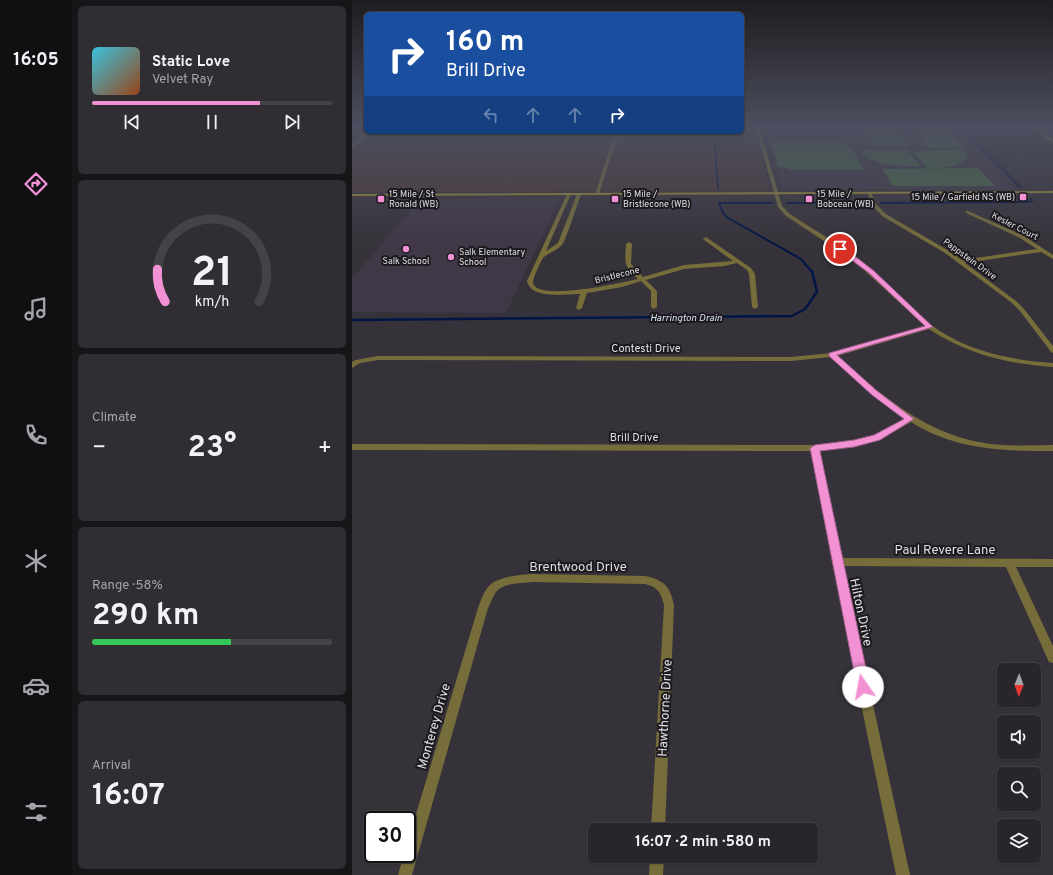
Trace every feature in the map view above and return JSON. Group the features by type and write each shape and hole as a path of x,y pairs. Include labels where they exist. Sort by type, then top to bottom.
{"main road":[{"path":"352,195 1053,192"}],"street":[{"path":"597,194 606,167"},
{"path":"769,167 780,206 788,215 864,265 930,327 958,342 1000,357 1027,363 1053,365"},
{"name":"Pappstein Drive","path":"869,193 874,205 884,215 936,245 961,262 1022,310 1053,351"},
{"name":"Bristlecone","path":"569,194 530,281 531,286 539,292 584,292 606,288 684,267 724,264 739,261"},
{"path":"540,257 560,244 579,194"},
{"name":"Kesler Court","path":"968,212 1012,232 1053,257"},
{"path":"706,239 749,269 752,274 755,307"},
{"path":"629,244 628,264 630,268 654,291 654,307"},
{"path":"961,262 1042,250"},
{"path":"579,308 584,292"},
{"name":"Contesti Drive","path":"355,364 378,358 771,360 809,358 832,354 930,327"},
{"path":"832,354 874,393 910,419 943,434 981,445 1053,448"},
{"name":"Brill Drive","path":"352,447 815,448 854,443 877,438 910,419"},
{"name":"Hilton Drive","path":"815,448 837,562 903,875"},
{"name":"Paul Revere Lane","path":"837,562 1053,563"},
{"path":"1009,563 1053,658"},
{"name":"Brentwood Drive","path":"493,588 503,582 517,579 583,578 645,580 655,582 663,588"},
{"name":"Monterey Drive","path":"405,875 483,608 493,588"},
{"name":"Hawthorne Drive","path":"658,823 669,605 667,595 663,588"},
{"path":"656,875 657,863"}],"shaded area":[{"path":"352,167 764,167 769,188 768,190 759,191 352,192"},
{"path":"776,167 994,167 1016,190 783,189"},
{"name":"Salk Elementary School","path":"560,198 506,313 352,312 352,278 421,199"}],"green space":[{"path":"781,167 862,167 864,170 793,170"},
{"path":"926,167 950,167 937,168"},
{"path":"978,168 995,186 893,186 882,169"}],"waterway":[{"path":"716,167 718,189"},
{"name":"Harrington Drain","path":"1000,167 1020,187"},
{"name":"Harrington Drain","path":"881,203 1027,202 1032,201 1031,199"},
{"name":"Harrington Drain","path":"772,203 719,203 723,213 728,218 801,259 812,272"},
{"name":"Harrington Drain","path":"787,203 863,203"},
{"name":"Harrington Drain","path":"352,320 792,316 805,309 817,292 812,271"}],"place":[{"name":"15 Mile / Garfield NS (WB)","path":"1023,197"},
{"name":"15 Mile / St Ronald (WB)","path":"381,199"},
{"name":"15 Mile / Bristlecone (WB)","path":"615,199"},
{"name":"15 Mile / Bobcean (WB)","path":"809,199"},
{"name":"Salk School","path":"406,249"},
{"name":"Salk Elementary School","path":"451,257"}],"route":[{"path":"840,249 864,265 930,327 832,354 874,393 910,419 877,438 854,443 815,448 863,687"}]}
